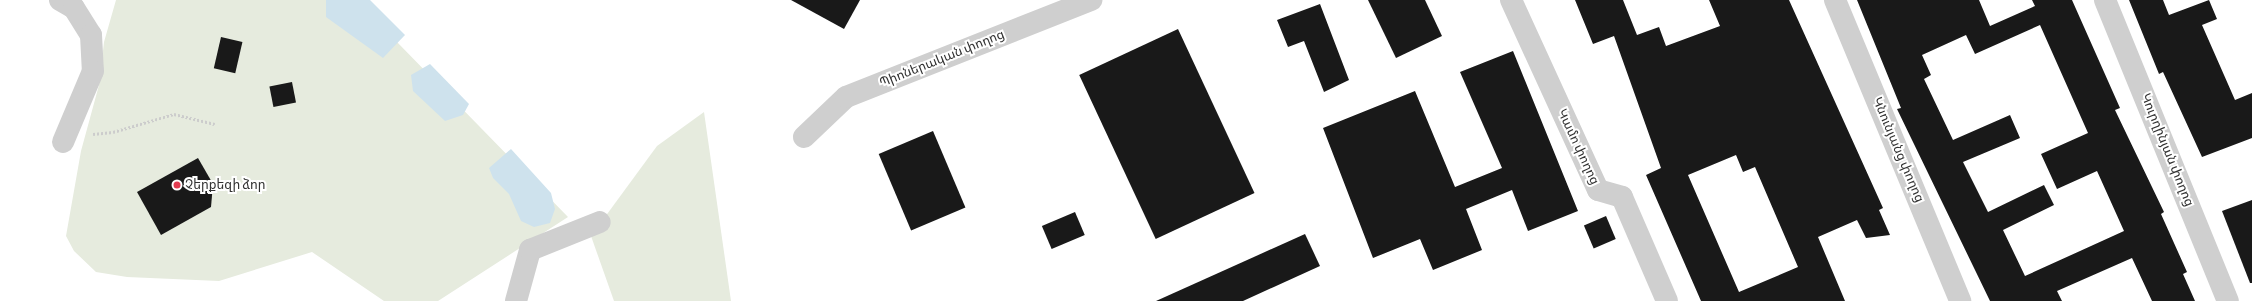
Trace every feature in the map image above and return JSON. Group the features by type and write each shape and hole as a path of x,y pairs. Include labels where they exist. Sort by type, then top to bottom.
{"street":[{"path":"60,0 74,8 91,35 93,71 67,134"},
{"name":"Պիոներական փողոց","path":"804,137 846,97 1091,0"},
{"name":"Կամո փողոց","path":"1511,0 1598,190 1622,198 1667,301"},
{"name":"Կնունյանց փողոց","path":"1835,0 1960,301"},
{"name":"Կուրղինյան փողոց","path":"2105,0 2228,301"},
{"path":"516,301 530,250 600,222"}],"path":[{"path":"67,134 96,136 174,114 216,124"}],"shaded area":[{"path":"116,0 356,0 568,217 438,301 384,301 312,252 219,281 127,277 96,272 74,251 66,236 81,151 99,85 104,42"},
{"path":"704,112 731,301 614,301 591,236 657,146"}],"water":[{"path":"326,0 370,0 405,35 383,58 326,17"},
{"path":"430,64 469,104 463,115 445,121 413,91 411,75"},
{"path":"511,149 551,193 555,209 550,223 534,227 521,221 509,194 493,178 489,168"}],"building":[{"path":"791,0 860,0 844,29"},
{"path":"1368,0 1425,0 1442,36 1396,58"},
{"path":"1575,0 1623,0 1637,35 1659,27 1666,46 1720,26 1709,0 1789,0 1883,208 1879,210 1890,235 1866,238 1857,220 1818,237 1845,301 1701,301 1646,175 1661,168 1614,36 1593,44","holes":["1736,155 1743,172 1755,167 1798,267 1739,292 1688,175"]},
{"path":"1857,0 1979,0 1990,26 2035,6 2032,0 2072,0 2120,108 2115,110 2164,212 2161,214 2187,272 2183,274 2195,301 2152,301 2132,258 2057,291 2062,301 1990,301 1897,109 1901,108","holes":["2040,25 2088,133 2041,154 2057,189 2097,171 2124,231 2025,276 2003,230 2054,205 2044,185 1988,212 1963,162 2020,138 2010,115 1953,140 1924,79 1931,75 1922,55 1966,35 1975,54"]},
{"path":"2129,0 2163,0 2169,15 2209,0 2217,19 2202,25 2235,100 2252,93 2252,138 2202,157 2163,72 2159,74"},
{"path":"1320,4 1349,80 1324,92 1304,41 1288,47 1277,20"},
{"path":"1178,29 1254,193 1156,239 1079,75"},
{"path":"221,37 242,42 235,73 214,68"},
{"path":"1513,51 1578,211 1528,231 1512,190 1466,209 1482,250 1433,270 1420,239 1373,258 1323,128 1415,91 1455,187 1502,168 1460,72"},
{"path":"292,82 296,103 273,107 269,86"},
{"path":"933,131 965,207 911,230 879,154"},
{"path":"198,158 213,184 211,207 161,235 137,192"},
{"path":"2252,200 2252,283 2250,283 2222,211"},
{"path":"1075,212 1085,235 1052,249 1042,226"},
{"path":"1606,216 1616,239 1594,248 1584,225"},
{"path":"1305,234 1320,266 1243,301 1156,301"}],"place":[{"name":"Չերքեզի ձոր","path":"177,185"}]}
